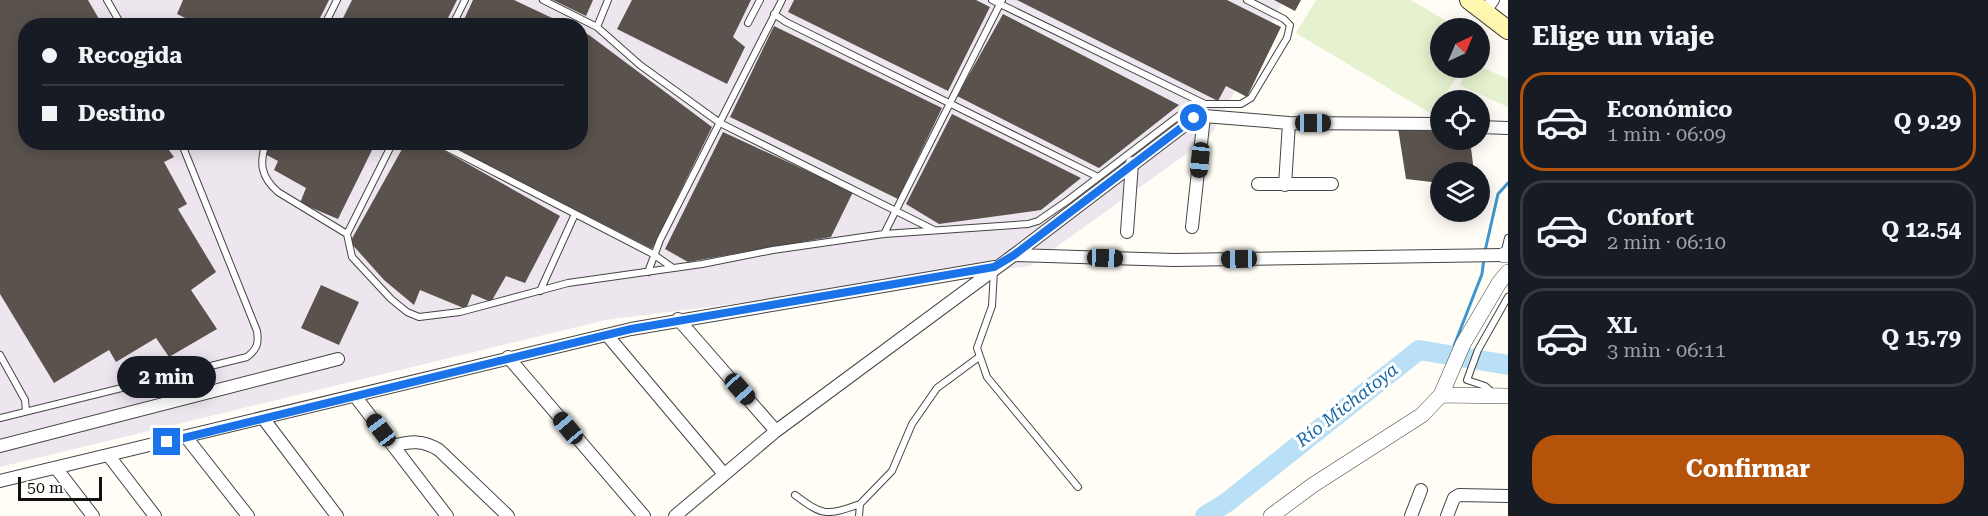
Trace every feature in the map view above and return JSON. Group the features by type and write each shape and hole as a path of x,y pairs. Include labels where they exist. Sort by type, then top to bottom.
{"main road":[{"path":"1469,0 1489,6 1508,30"}],"street":[{"path":"1192,227 1204,116"},
{"path":"675,516 776,430 994,267 1014,255 1194,118 1204,116 1289,123 1430,124"},
{"path":"1285,185 1289,123"},
{"path":"1490,127 1508,128"},
{"path":"1127,232 1132,164"},
{"path":"1258,184 1332,184"},
{"path":"1014,255 1174,260 1496,255"},
{"path":"0,481 607,335 678,320 994,267"},
{"path":"1271,516 1312,485 1394,435 1422,415 1441,395 1463,344 1508,272"},
{"path":"678,320 776,430"},
{"path":"607,335 724,474"},
{"path":"508,357 644,516"},
{"path":"0,446 338,359"},
{"path":"1441,395 1502,396"},
{"path":"355,396 447,516"},
{"path":"262,418 337,516"},
{"path":"186,437 248,516"},
{"path":"393,446 419,442 439,450 502,514"},
{"path":"108,456 154,516"},
{"path":"56,468 93,516"},
{"path":"1411,516 1422,490"},
{"path":"1447,516 1454,498 1459,495 1508,496"}],"lane":[{"path":"107,0 117,18"},
{"path":"328,18 337,0"},
{"path":"456,18 465,0"},
{"path":"543,0 579,18"},
{"path":"597,27 608,0"},
{"path":"748,23 760,0"},
{"path":"648,272 654,254 782,0"},
{"path":"992,0 1001,2 1197,102 1241,104 1251,98 1287,38 1290,25 1284,19 1247,0"},
{"path":"884,234 1001,2"},
{"path":"774,14 1098,177"},
{"path":"588,22 597,27 640,65 720,123 936,231"},
{"path":"389,150 347,234 352,257 391,298 407,312 419,317 460,312 568,283 673,268 773,250 884,234 1028,224 1038,221 1197,102"},
{"path":"0,418 247,357 256,350 259,342 256,331 184,150"},
{"path":"263,150 261,157 262,174 268,184 347,234"},
{"path":"451,150 654,254 673,268"},
{"path":"540,291 575,214"},
{"path":"1496,255 1508,238"},
{"path":"994,267 992,306 977,348 979,357 987,377 1078,487"},
{"path":"1502,396 1485,386 1467,380 1478,350 1508,297"},
{"path":"0,355 25,400 26,411"},
{"path":"795,495 812,510 827,515 860,504 892,471 912,424 937,388 979,357"},
{"path":"859,516 860,504"}],"shaded area":[{"path":"0,0 1284,0 1210,137 1030,266 606,320 0,467"}],"green space":[{"path":"1316,0 1411,0 1441,18 1430,18 1430,78 1456,78 1448,90 1430,90 1430,113 1296,33"},
{"path":"1490,71 1508,79 1508,107 1490,99 1490,90 1471,90 1460,85 1463,78 1490,78"}],"building":[{"path":"0,0 88,0 98,18 18,18 18,150 169,150 174,157 164,162 187,204 178,209 216,272 191,290 217,329 169,357 156,338 116,362 109,350 54,383 0,294"},
{"path":"183,0 329,0 320,18 185,18 177,14"},
{"path":"352,0 457,0 448,18 343,18"},
{"path":"473,0 514,0 552,18 465,18"},
{"path":"553,0 593,0 586,16"},
{"path":"632,0 751,0 733,37 745,47 727,84 617,29"},
{"path":"794,0 976,0 990,7 948,91 788,12"},
{"path":"1017,0 1227,0 1281,27 1247,97 1226,86 1218,101"},
{"path":"1274,0 1301,0 1295,11"},
{"path":"1003,14 1179,105 1099,168 957,96"},
{"path":"774,26 942,108 898,199 730,117"},
{"path":"588,35 712,127 652,249 458,150 588,150"},
{"path":"952,114 1081,178 1041,210 939,224 906,204"},
{"path":"1398,128 1430,131 1430,150 1471,150 1473,162 1430,162 1430,182 1406,179"},
{"path":"723,132 853,192 831,237 688,262 665,249"},
{"path":"265,150 372,150 338,219 300,203 306,188 274,170 278,161 263,153"},
{"path":"402,150 443,150 560,216 525,283 506,276 491,302 472,294 466,309 420,290 414,305 384,280 350,242"},
{"path":"321,285 359,302 339,345 301,328"}],"waterway":[{"path":"1485,251 1498,194 1508,183"},
{"path":"1450,356 1482,274 1484,258"},
{"name":"Río Michatoya","path":"1205,516 1226,503 1419,350 1508,365"}],"route":[{"path":"167,442 508,357 631,329 994,267 1014,255 1194,118"}]}
